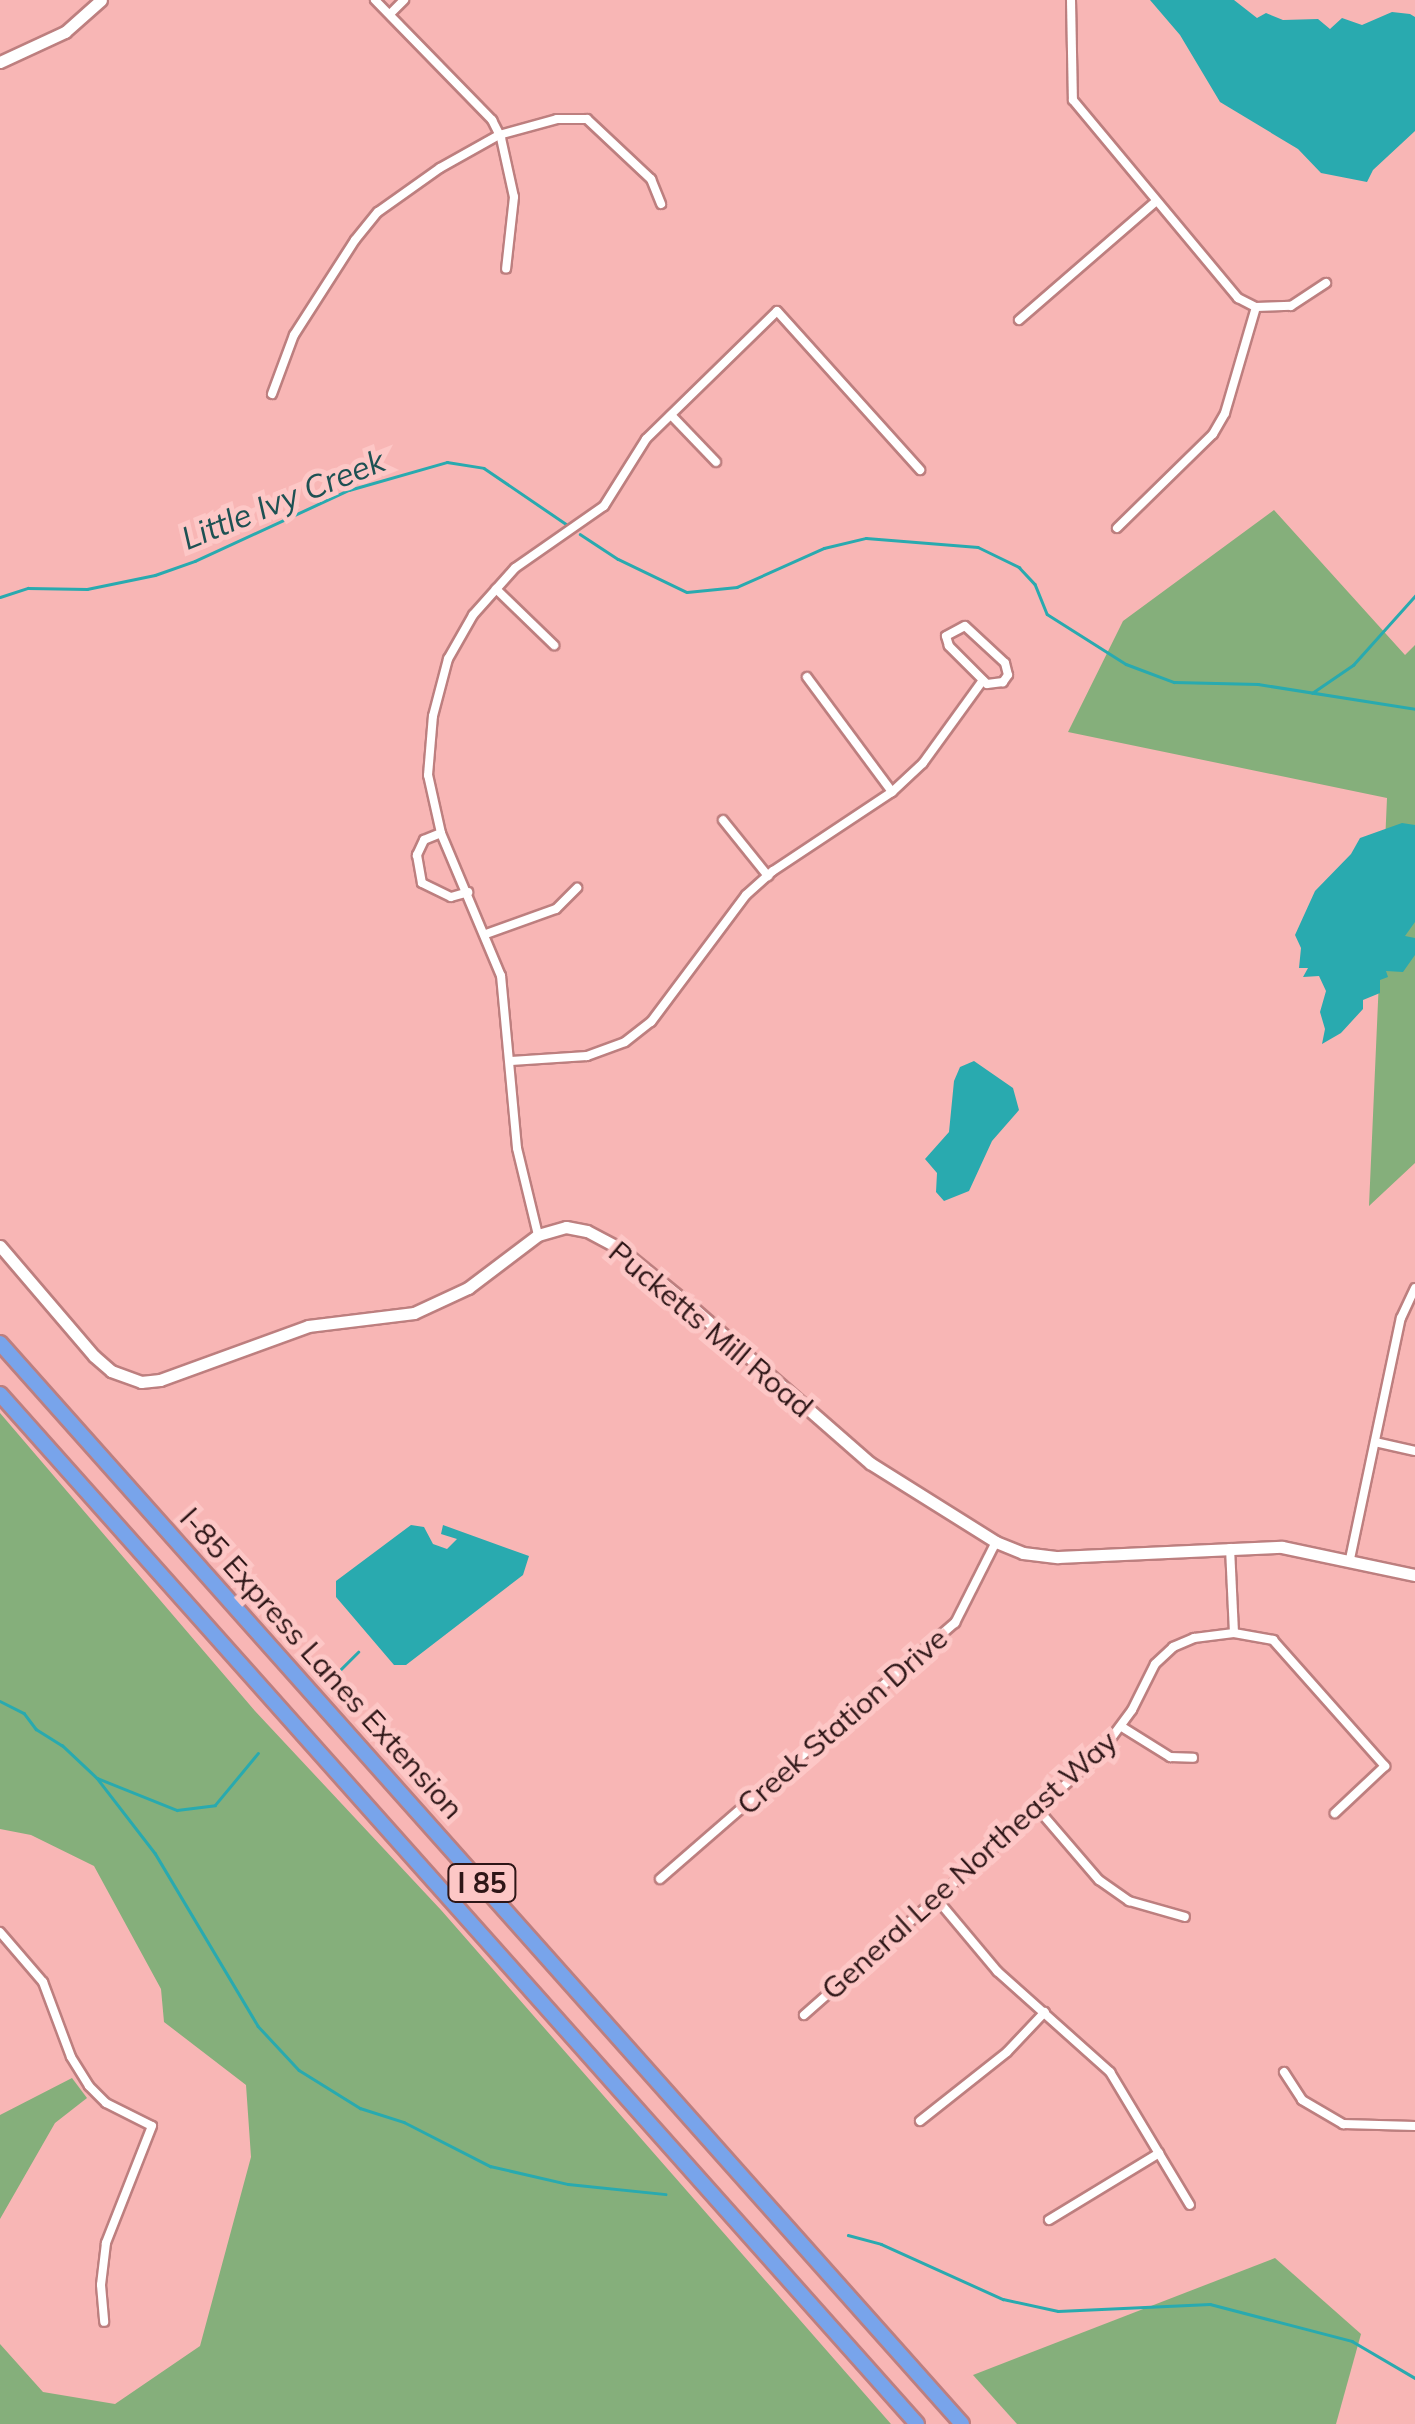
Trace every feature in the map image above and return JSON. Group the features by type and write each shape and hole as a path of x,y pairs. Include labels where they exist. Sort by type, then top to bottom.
{"highway":[{"name":"I-85 Express Lanes Extension","path":"0,1343 962,2424"},
{"name":"I-85 Express Lanes Extension","path":"0,1394 917,2424"}],"street":[{"path":"0,62 65,32 101,0"},
{"path":"374,0 492,120 514,197 506,269"},
{"path":"390,14 404,0"},
{"path":"1070,0 1073,100 1238,298 1256,307 1291,306 1326,283"},
{"path":"272,394 294,334 378,212 440,168 499,135 557,119 587,119 652,180 661,204"},
{"path":"1019,320 1155,202"},
{"path":"1117,528 1213,434 1226,413 1256,307"},
{"path":"0,1246 94,1356 112,1372 141,1382 171,1377 308,1326 414,1313 468,1288 538,1235 516,1148 501,976 441,833 428,775 433,716 448,660 473,615 515,568 604,506 646,440 776,311 920,470"},
{"path":"671,416 716,462"},
{"path":"496,589 554,645"},
{"path":"965,626 1005,663 1008,675 1003,682 994,686 982,680 949,646 946,636 954,629 965,626"},
{"path":"807,678 892,792"},
{"path":"511,1062 587,1056 626,1042 651,1022 746,895 892,792 923,762 982,680"},
{"path":"723,820 768,876"},
{"path":"441,833 424,840 417,856 422,883 452,896 468,892"},
{"path":"486,934 556,909 577,888"},
{"name":"Pucketts Mill Road","path":"538,1235 573,1228 619,1248 870,1463 996,1542 1023,1552 1058,1557 1282,1547 1415,1575"},
{"path":"1350,1559 1401,1318 1415,1288"},
{"path":"1375,1442 1415,1451"},
{"name":"Creek Station Drive","path":"660,1879 954,1623 996,1542"},
{"path":"1230,1548 1234,1633"},
{"name":"General Lee Northeast Way","path":"804,2015 1098,1756 1122,1727 1155,1664 1173,1646 1194,1638 1234,1633 1273,1640 1384,1766 1335,1813"},
{"path":"1122,1727 1170,1757 1194,1758"},
{"path":"1037,1808 1099,1880 1128,1901 1185,1917"},
{"path":"935,1897 998,1971 1110,2072 1190,2205"},
{"path":"0,1932 44,1982 72,2057 89,2086 106,2103 152,2126 106,2242 101,2285 104,2322"},
{"path":"920,2120 1007,2052 1044,2012"},
{"path":"1284,2072 1302,2100 1343,2124 1415,2126"},
{"path":"1049,2220 1159,2153"}],"green space":[{"path":"1274,510 1405,655 1415,645 1415,1163 1369,1206 1387,798 1068,732 1123,621"},
{"path":"0,1413 255,1711 441,1910 891,2424 0,2424 0,2344 43,2392 115,2404 200,2346 251,2157 246,2085 164,2022 161,1989 94,1866 31,1835 0,1829"},
{"path":"72,2078 87,2098 55,2123 0,2219 0,2115"},
{"path":"1275,2258 1361,2334 1336,2424 1017,2424 973,2375"}],"water":[{"path":"1150,0 1234,0 1257,18 1266,13 1283,20 1318,19 1330,29 1342,18 1362,25 1392,12 1410,14 1415,17 1415,131 1373,170 1367,182 1321,173 1298,149 1220,102 1180,35"},
{"path":"1402,823 1415,825 1415,922 1405,936 1415,938 1415,955 1403,972 1386,971 1388,977 1380,980 1380,993 1363,1000 1363,1009 1341,1033 1322,1044 1325,1029 1320,1012 1326,991 1319,976 1303,977 1308,968 1299,968 1301,948 1295,935 1315,891 1351,854 1360,838"},
{"path":"974,1061 1013,1088 1019,1110 992,1141 969,1191 944,1201 936,1192 937,1173 925,1159 949,1132 954,1081 960,1067"},
{"path":"411,1525 424,1527 433,1544 447,1549 457,1539 441,1534 443,1525 529,1556 523,1575 406,1665 394,1665 336,1597 336,1581"}],"waterway":[{"name":"Little Ivy Creek","path":"0,597 28,588 87,589 155,575 195,561 349,490 447,462 484,468 566,524"},
{"name":"Little Ivy Creek","path":"580,534 618,559 687,592 737,587 824,548 866,538 978,547 1019,567 1035,584 1047,614 1126,664 1174,682 1258,684 1415,709"},
{"path":"1312,693 1353,665 1415,596"},
{"path":"327,1683 358,1652"},
{"path":"0,1701 24,1713 36,1729 62,1745 97,1778 177,1810 215,1805 258,1753"},
{"path":"97,1778 155,1853 258,2026 299,2070 360,2108 404,2122 490,2166 568,2184 665,2194"},
{"path":"848,2235 881,2244 1003,2299 1058,2311 1210,2304 1352,2341 1415,2378"}]}
